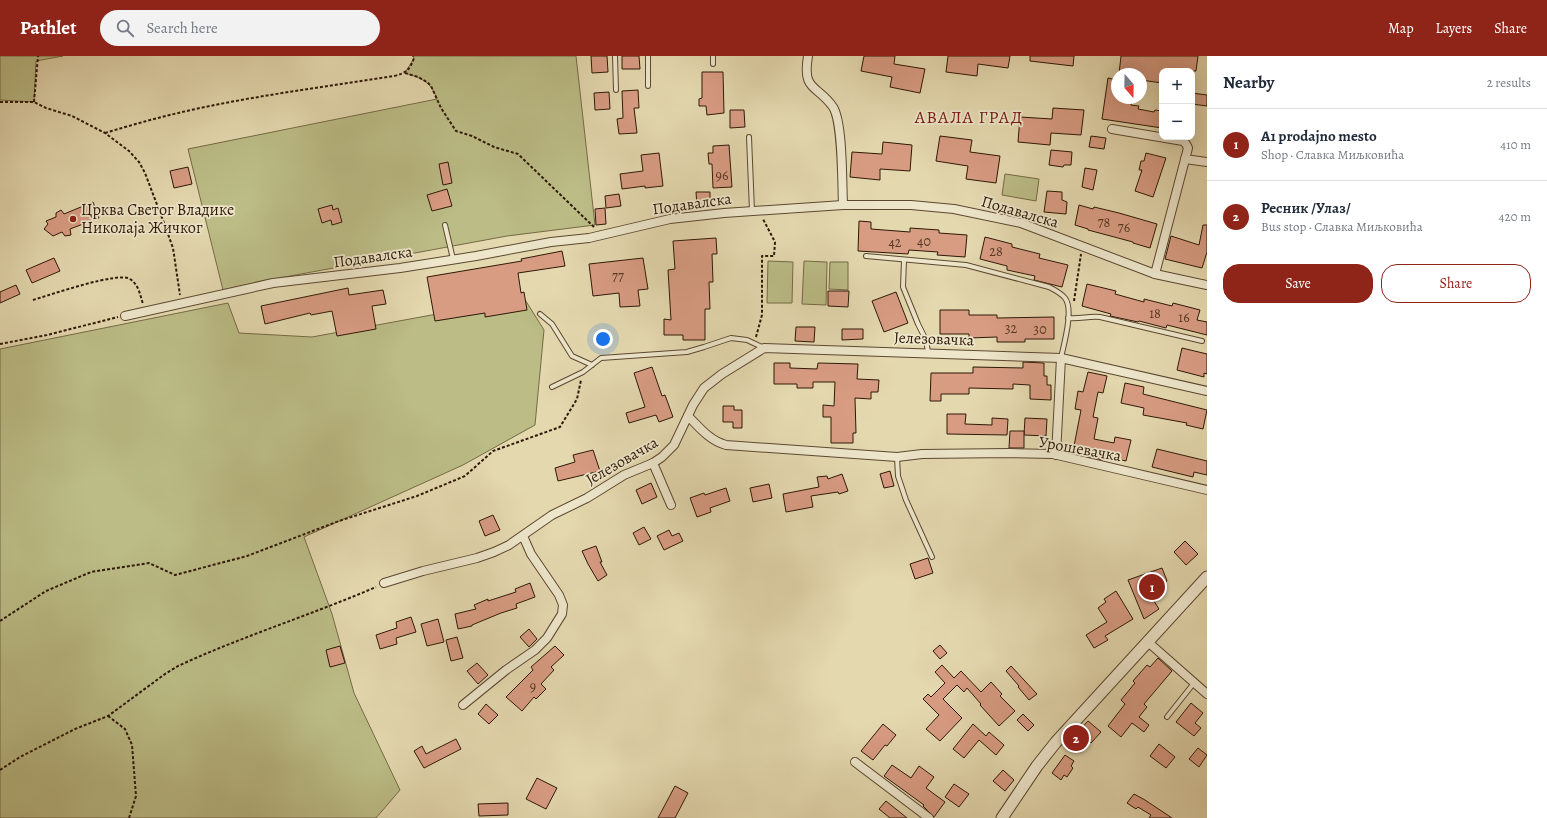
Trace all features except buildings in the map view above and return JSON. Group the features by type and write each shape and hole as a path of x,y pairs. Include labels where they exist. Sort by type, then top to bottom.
{"street":[{"path":"808,56 806,69 808,81 833,107 839,124 843,205"},
{"path":"1112,129 1183,141 1188,148 1155,274"},
{"path":"1185,159 1207,162"},
{"name":"Подавалска","path":"125,316 273,283 392,269 551,242 602,235 670,219 724,212 843,205 910,205 954,209 1020,223 1155,274 1207,285"},
{"name":"Јелезовачка","path":"384,583 423,571 486,555 501,549 523,536 542,521 587,498 624,475 653,463 668,453 674,445 696,399 710,383 764,348 928,352 1061,358 1207,391"},
{"path":"1056,455 1061,358"},
{"name":"Урошевачка","path":"688,416 710,438 718,443 726,445 897,457 922,454 954,453 1056,455 1207,490"},
{"path":"653,463 671,505"},
{"path":"463,705 506,670 528,656 552,631 562,614 563,605 559,595 531,554 523,536"},
{"path":"1002,818 1037,766 1056,742 1207,577"},
{"path":"1148,642 1207,694"},
{"path":"854,762 929,818"}],"lane":[{"path":"615,56 616,90"},
{"path":"648,56 648,86"},
{"path":"713,56 713,64"},
{"name":"Подавалска","path":"749,137 752,211"},
{"path":"445,225 453,259"},
{"path":"866,256 966,265 1049,287 1059,292 1066,299 1069,309 1061,358"},
{"path":"904,260 903,287 926,340 928,352"},
{"path":"540,314 552,324 572,356 592,365"},
{"path":"1068,318 1080,319 1088,316 1100,317 1202,341"},
{"path":"552,387 583,372 601,358 691,351 732,338 739,338 754,342 764,348"},
{"path":"897,457 898,476 906,500 932,557"},
{"path":"1167,717 1194,683"}],"path":[{"path":"34,102 38,56"},
{"path":"105,133 204,107 394,76 405,73 411,68 414,58 413,56"},
{"path":"405,73 418,77 431,86 456,131 518,154 602,235"},
{"path":"0,102 34,102 46,108 72,116 105,133 129,151 139,162 145,173 173,248 176,262 177,284 182,303"},
{"path":"752,211 764,220 775,242 774,256 762,256 762,315 754,342"},
{"path":"1075,291 1082,246"},
{"path":"33,300 103,280 122,277 129,278 139,290 144,311"},
{"path":"0,344 125,316"},
{"path":"0,621 46,591 90,572 150,563 175,574 247,556 339,521 417,496 451,482 465,476 493,451 560,427 577,399 583,372"},
{"path":"0,770 20,757 75,729 108,716 178,666 267,628 327,607 384,583"},
{"path":"108,716 125,729 132,745 136,796 129,818"}],"green space":[{"path":"0,56 63,56 36,61 34,102 0,100"},
{"path":"413,56 576,56 595,225 507,236 263,281 223,290 188,149 437,99 435,93 429,85 421,79 405,73 414,58"},
{"path":"1005,174 1039,179 1036,201 1002,195"},
{"path":"768,261 793,262 792,303 767,303"},
{"path":"804,261 827,262 826,305 802,304"},
{"path":"830,262 848,262 848,290 829,289"},
{"path":"524,298 544,330 535,425 463,465 304,537 332,614 354,693 400,790 376,818 0,818 0,349 228,303 239,333 312,337"}],"place":[{"name":"Црква Светог Владике Николаја Жичког","path":"73,219"},
{"name":"A1 prodajno mesto","path":"1152,587"},
{"name":"Ресник /Улаз/","path":"1076,738"}],"district":[{"name":"АВАЛА ГРАД","path":"969,117"}]}
